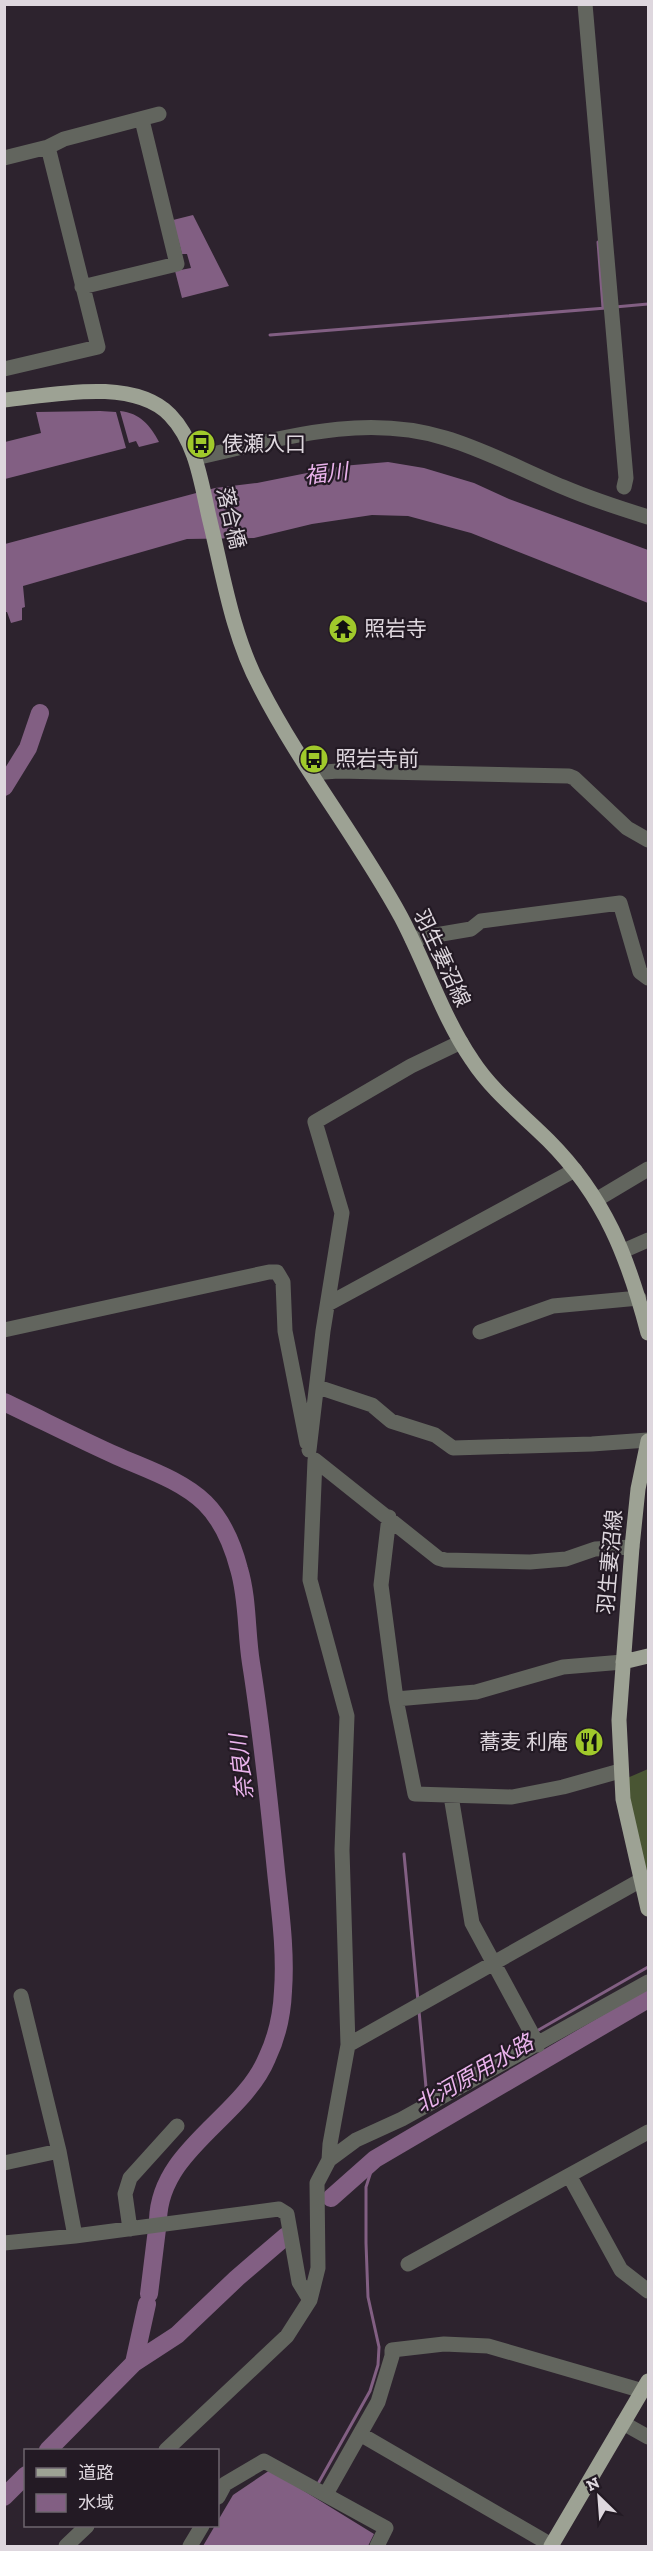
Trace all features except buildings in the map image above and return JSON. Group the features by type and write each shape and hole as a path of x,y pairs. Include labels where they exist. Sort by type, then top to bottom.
{"main road":[{"path":"4,400 106,392 141,396 161,407 176,422 196,462"},
{"name":"落合橋","path":"196,462 224,580"},
{"name":"羽生妻沼線","path":"224,580 240,638 253,674 385,890 412,939 460,1042 487,1080 548,1140 575,1170 596,1200 623,1251 648,1333"},
{"name":"羽生妻沼線","path":"648,1440 638,1489 619,1720 620,1771 629,1831 648,1909"},
{"path":"623,1662 648,1656"},
{"path":"552,2546 646,2386"}],"street":[{"path":"585,4 625,467 624,487"},
{"path":"4,158 48,147 64,139 159,114"},
{"path":"82,287 177,264 142,120"},
{"path":"4,369 98,347 48,147"},
{"path":"196,462 321,430 368,427 399,429 445,438 563,487 648,517"},
{"path":"312,773 338,771 391,774 569,776 574,778 627,828 648,840"},
{"path":"412,939 471,929 482,921 620,903 640,972 648,978"},
{"path":"329,2160 348,2045 342,1850 347,1716 310,1580 312,1455 328,1304 342,1213 315,1122 411,1066 460,1042"},
{"path":"596,1200 648,1169"},
{"path":"328,1304 575,1170"},
{"path":"623,1251 648,1240"},
{"path":"4,1330 277,1272 283,1282 285,1331 312,1455 438,1558 530,1562 566,1559 596,1549 632,1547"},
{"path":"480,1332 552,1306 639,1298"},
{"path":"318,1387 372,1405 391,1420 435,1435 453,1448 648,1440"},
{"path":"389,1517 381,1585 396,1699 415,1794 512,1797 563,1787 620,1771"},
{"path":"396,1699 476,1692 563,1667 623,1662"},
{"path":"451,1796 472,1923 538,2044"},
{"path":"348,2045 642,1880"},
{"path":"168,2449 287,2336 310,2300 318,2268 316,2183 329,2160 356,2140 402,2120 648,1982"},
{"path":"21,1996 58,2151 75,2236"},
{"path":"134,2229 125,2194 130,2178 177,2126"},
{"path":"408,2264 648,2133"},
{"path":"4,2163 58,2151"},
{"path":"570,2177 621,2270 648,2291"},
{"path":"4,2242 134,2229 279,2209 287,2214 299,2282 310,2300"},
{"path":"326,2494 378,2402 392,2350 444,2344 488,2346 646,2386"},
{"path":"623,2423 648,2437"},
{"path":"360,2434 552,2546"},
{"path":"219,2495 225,2484 264,2461 386,2528 377,2547"},
{"path":"66,2547 86,2527"},
{"path":"190,2547 201,2527"}],"green space":[{"path":"648,1769 648,1884 625,1779"}],"water":[{"path":"193,215 229,286 182,298 175,271 191,268 187,254 182,254 173,220"},
{"path":"120,411 139,417 152,430 159,442 139,447 136,441 129,443"},
{"path":"36,412 116,412 126,448 5,479 5,442 41,433"},
{"name":"福川","path":"388,462 424,468 474,483 509,499 648,550 648,603 471,533 408,516 372,515 312,524 254,538 187,539 23,586 25,607 22,608 22,620 11,623 5,612 5,544 215,488 257,483 342,466"},
{"path":"270,2470 374,2534 368,2546 203,2546 214,2527 219,2527 219,2519 233,2495"}],"waterway":[{"path":"598,242 603,308"},
{"path":"615,307 648,304"},
{"path":"270,335 606,308"},
{"name":"奈良川","path":"4,787 28,748 40,713"},
{"name":"奈良川","path":"4,1402 163,1476 196,1495 222,1525 234,1551 242,1580 281,1916 284,1961 281,2008 274,2042 255,2079 240,2099 187,2153 172,2173 162,2195 158,2220"},
{"path":"404,1854 418,2001"},
{"path":"535,2032 648,1967"},
{"name":"北河原用水路","path":"331,2198 375,2159 648,1999"},
{"path":"419,2011 427,2098"},
{"path":"440,2089 527,2037"},
{"path":"319,2482 370,2391 378,2365 379,2347 368,2297 366,2243 366,2187 375,2159"},
{"name":"奈良川","path":"149,2294 157,2229"},
{"name":"北河原用水路","path":"49,2449 134,2363 177,2335 237,2278 286,2236"},
{"name":"奈良川","path":"134,2363 147,2304"},
{"path":"4,2497 24,2477"}],"place":[{"name":"俵瀬入口","path":"201,444"},
{"name":"照岩寺","path":"343,629"},
{"name":"照岩寺前","path":"314,759"},
{"name":"蕎麦 利庵","path":"589,1742"}]}
